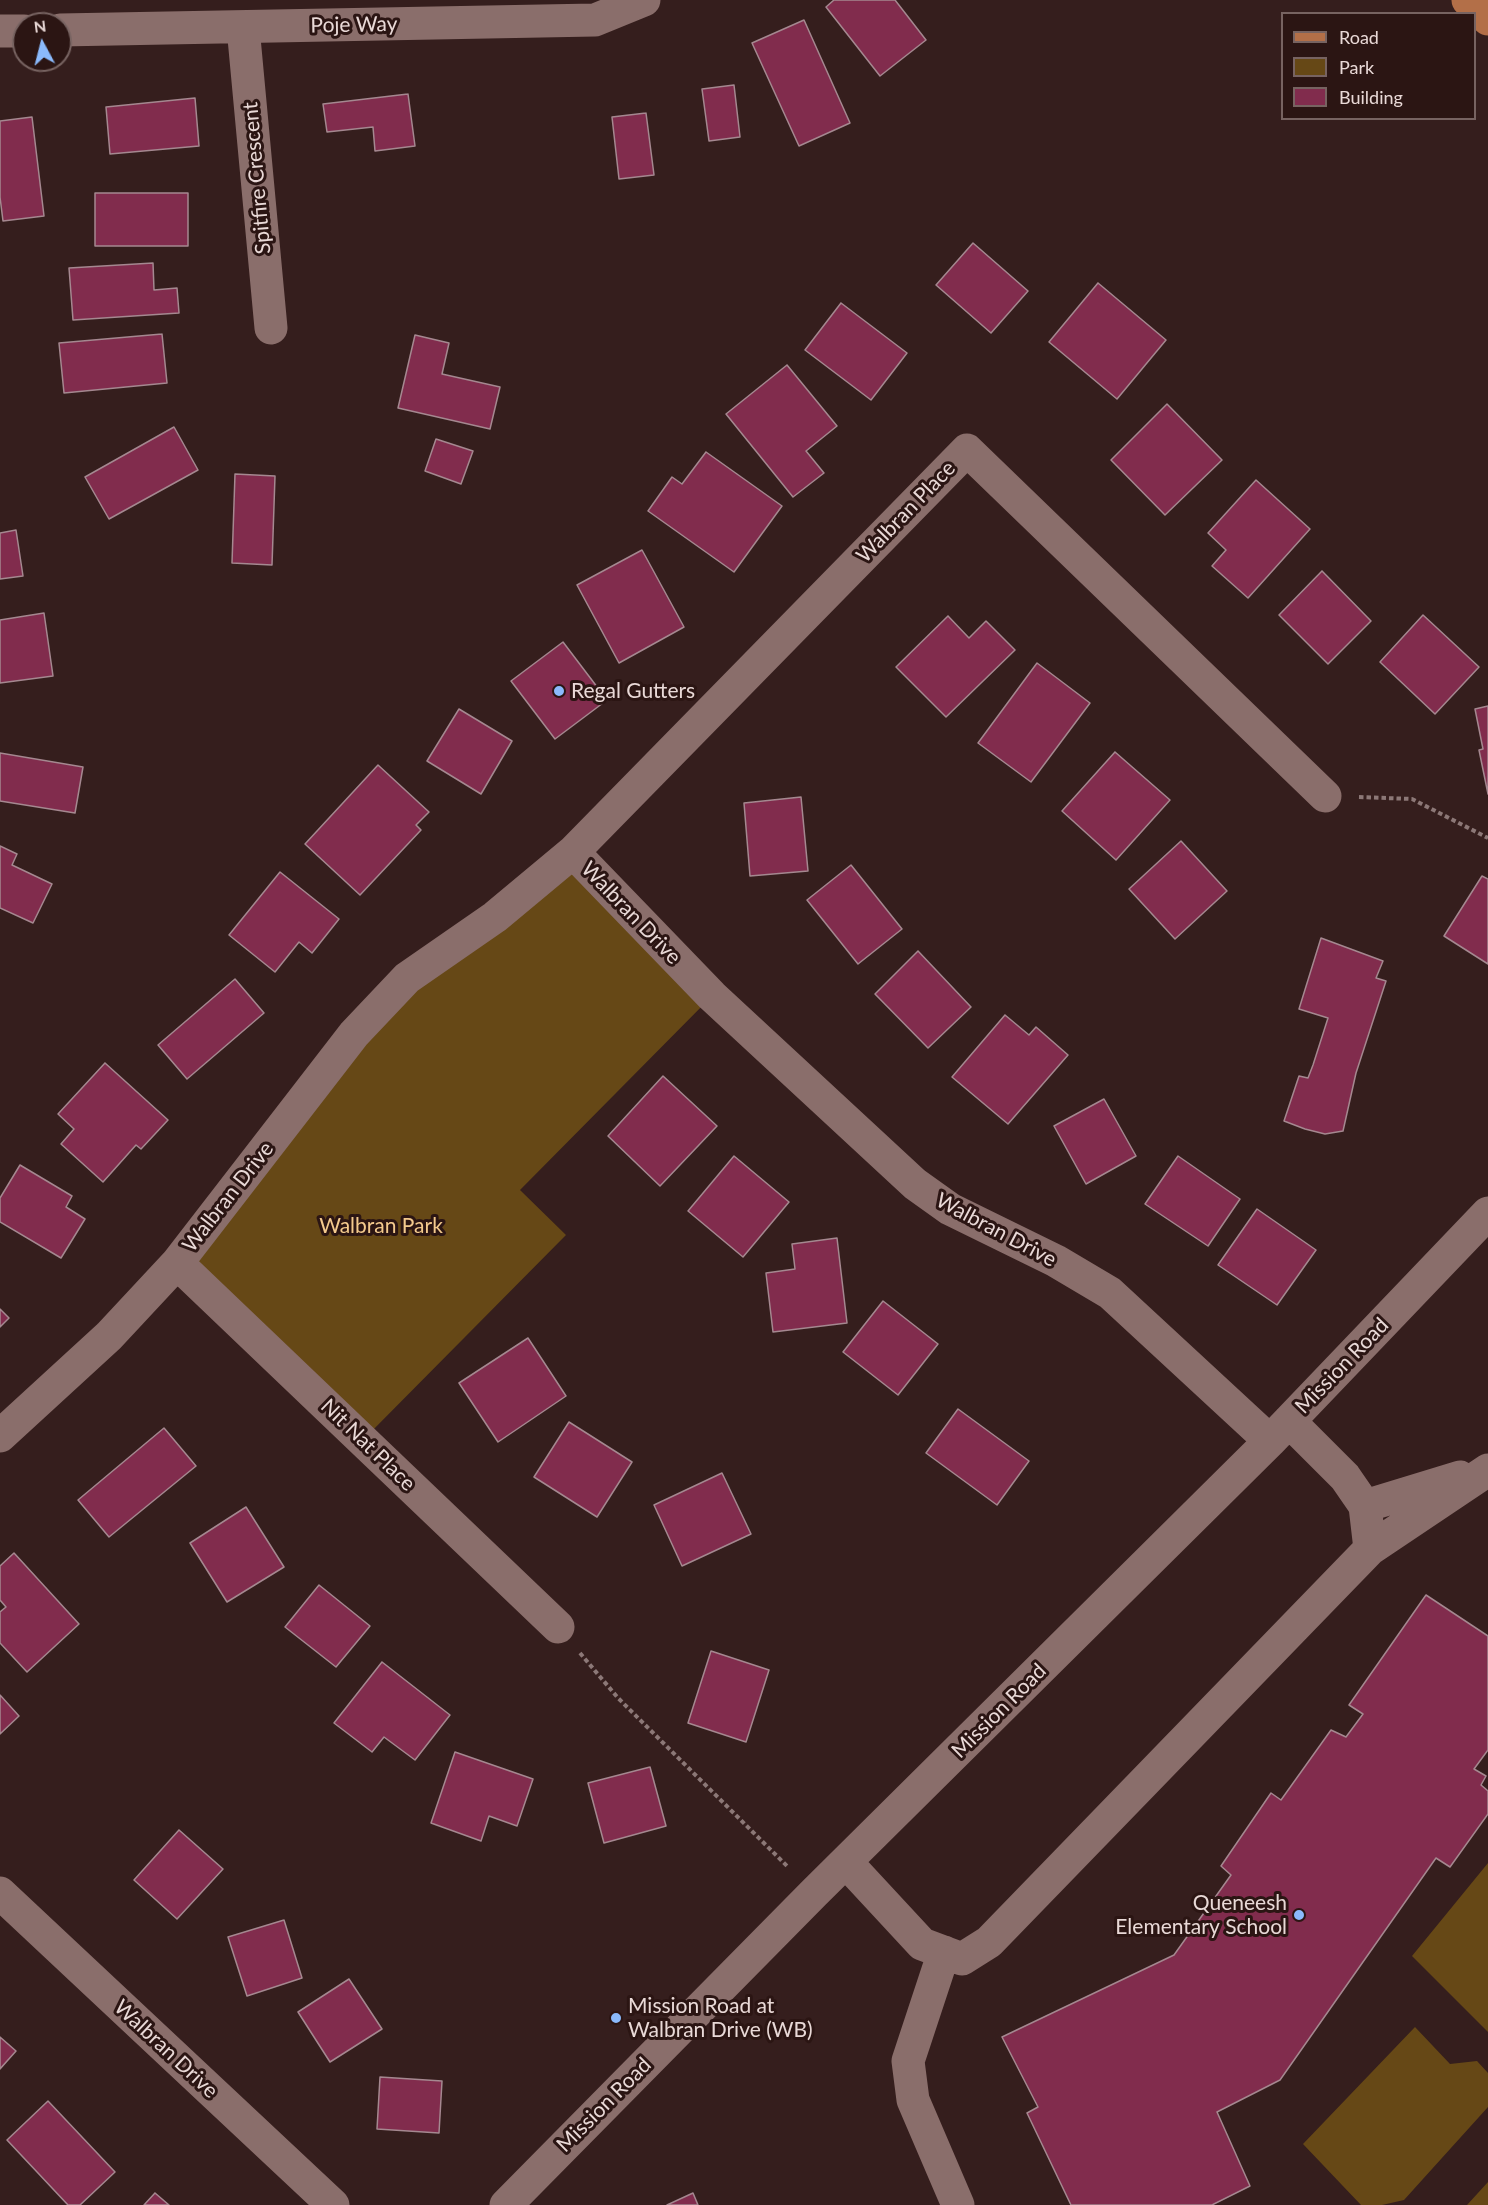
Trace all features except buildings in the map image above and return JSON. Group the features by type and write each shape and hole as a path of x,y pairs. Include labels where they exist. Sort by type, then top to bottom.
{"main road":[{"path":"1468,0 1488,19"}],"street":[{"name":"Poje Way","path":"72,30 595,20 644,0"},
{"name":"Spitfire Crescent","path":"243,27 271,328"},
{"name":"Walbran Place","path":"573,852 967,450 1325,796"},
{"name":"Walbran Drive","path":"0,1436 109,1336 177,1263 354,1034 407,978 495,917 573,852 712,996 915,1184 950,1209 1056,1261 1110,1293 1280,1431 1345,1477 1365,1506"},
{"name":"Mission Road","path":"506,2205 814,1893 1280,1431 1488,1213"},
{"name":"Nit Nat Place","path":"177,1263 558,1627"},
{"path":"1370,1549 1365,1506 1488,1469"},
{"path":"846,1862 922,1944 962,1959 989,1942 1370,1549 1488,1469"},
{"name":"Walbran Drive","path":"0,1893 333,2205"},
{"path":"944,1953 908,2061 913,2100 958,2205"}],"path":[{"path":"1325,796 1412,799 1488,838"},
{"path":"558,1627 618,1698 814,1893"}],"green space":[{"name":"Walbran Park","path":"573,852 712,996 520,1190 566,1235 363,1440 177,1263 354,1034"},
{"path":"1488,1863 1488,2032 1412,1956"},
{"path":"1415,2027 1450,2064 1477,2061 1488,2073 1488,2107 1404,2200 1382,2205 1361,2205 1303,2144"},
{"path":"1488,2182 1488,2205 1467,2205"}],"place":[{"name":"Regal Gutters","path":"559,691"},
{"name":"Queneesh Elementary School","path":"1299,1915"},
{"name":"Mission Road at Walbran Drive (WB)","path":"616,2018"}]}
